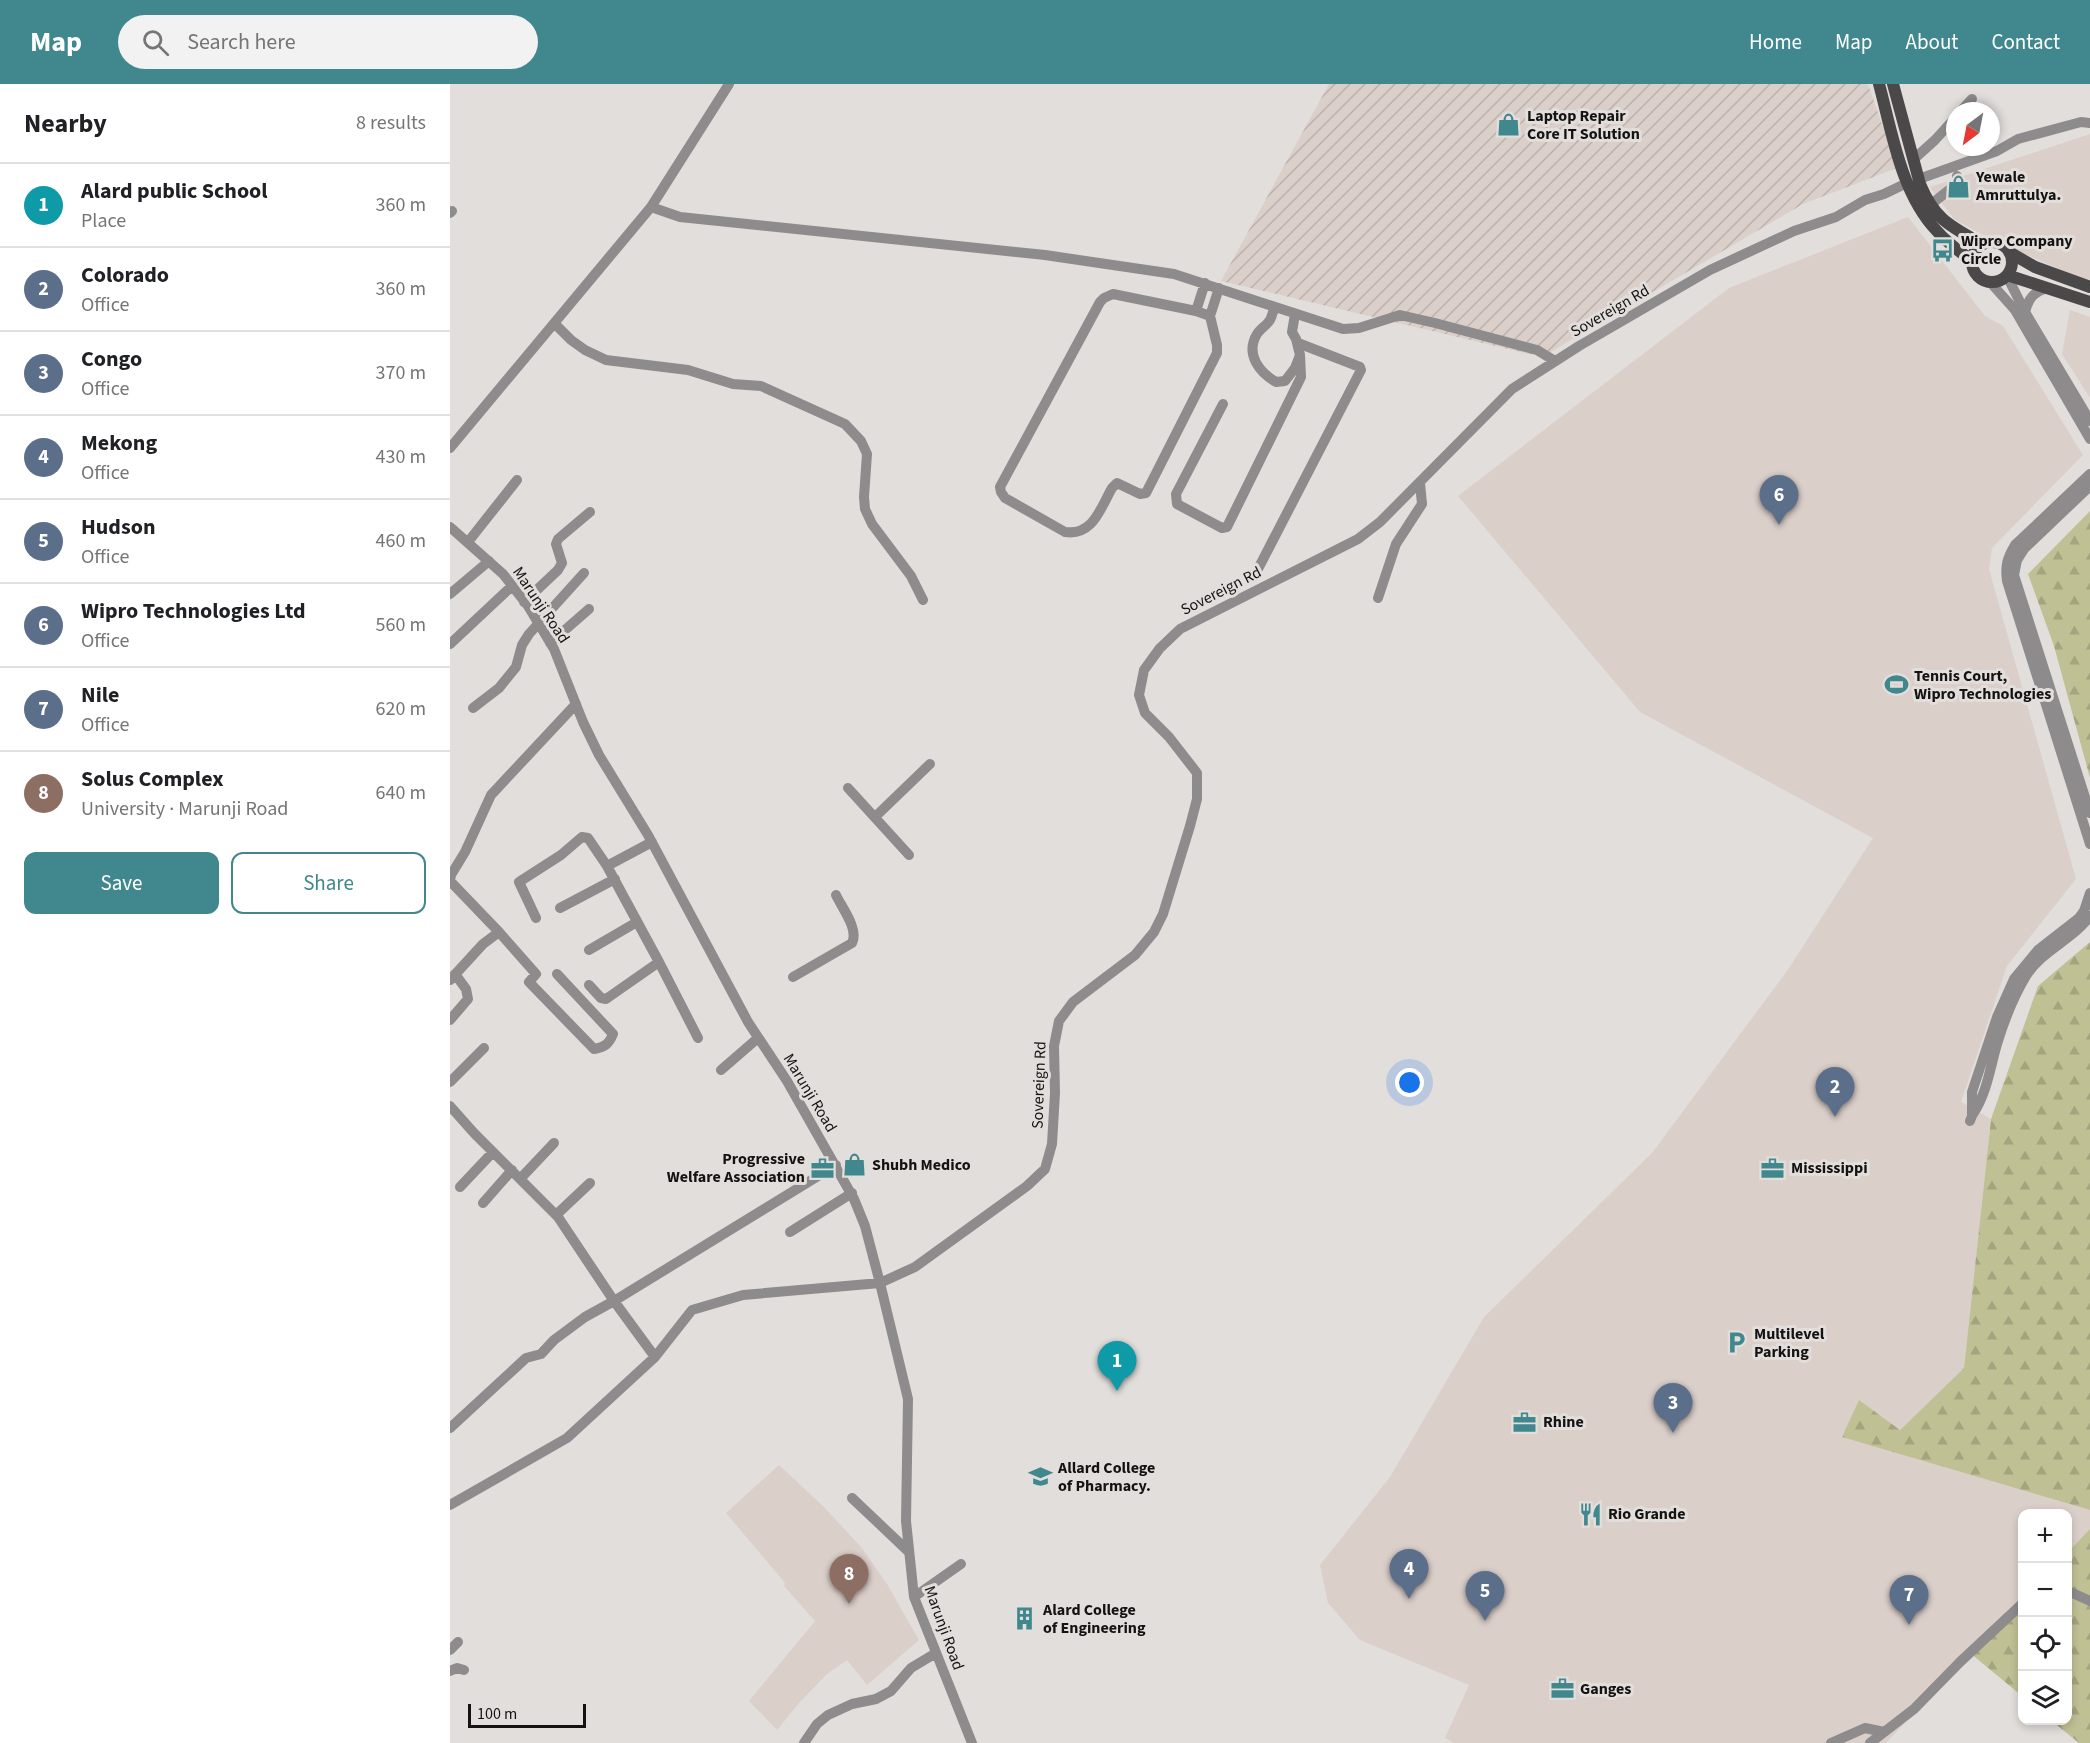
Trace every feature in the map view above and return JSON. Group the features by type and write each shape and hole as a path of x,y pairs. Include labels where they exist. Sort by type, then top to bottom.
{"main road":[{"path":"1879,84 1907,183 1923,214 1934,229 1971,260 1976,274 1985,281 1999,281 2007,275 2011,266 2009,252"},
{"path":"1893,84 1919,178 1930,205 1947,224 1982,244 1997,243 2035,267 2090,287"},
{"path":"1971,260 1975,251 1982,244"},
{"path":"2007,275 2090,302"}],"street":[{"path":"450,448 651,207 729,84"},
{"path":"1969,102 1972,99"},
{"path":"1919,178 1997,151 2018,140 2081,122 2090,123"},
{"path":"1914,159 1946,128"},
{"path":"1930,205 1958,183 1958,176"},
{"name":"Sovereign Rd","path":"450,1505 567,1437 656,1357 692,1310 743,1295 880,1283 915,1267 1028,1186 1045,1169 1052,1144 1055,1093 1054,1046 1059,1021 1073,1002 1135,955 1154,932 1163,914 1197,799 1197,773 1169,736 1145,713 1139,695 1144,670 1160,648 1180,629 1358,539 1380,522 1420,483 1512,388 1555,361 1710,270 1907,183"},
{"path":"651,207 680,217 1045,255 1174,274 1343,329 1359,328 1400,315 1537,350 1555,361"},
{"path":"2007,275 2025,312 2090,421"},
{"path":"1990,282 2015,310 2090,439"},
{"path":"1196,311 1205,283"},
{"path":"1210,316 1118,294 1104,298 1000,487 1002,496 1065,532 1076,534 1089,526 1117,483 1140,494 1146,493 1217,353 1210,316 1219,288"},
{"path":"2025,312 2029,299 2041,289 2048,288"},
{"path":"1275,307 1269,322 1255,337 1252,353 1260,371 1276,382 1286,381 1300,355"},
{"path":"1223,404 1176,494 1177,504 1222,528 1227,527 1301,377 1298,343 1292,332 1295,314"},
{"path":"555,324 585,350 606,360 688,370 733,384 761,386 844,424 861,441 867,454 865,509 877,531 911,576 923,600"},
{"path":"1258,569 1361,370 1360,367 1298,343"},
{"path":"2090,474 2015,546 2009,554 2005,568 2007,581 2090,843"},
{"path":"468,542 518,480"},
{"path":"1378,598 1396,544 1422,504 1420,483"},
{"path":"2090,486 2024,549 2017,560 2014,575 2090,813"},
{"path":"524,602 558,570 561,562 556,544 558,539 590,512"},
{"name":"Marunji Road","path":"450,527 489,561 512,586 550,643 599,755 652,842 758,1038 787,1081 852,1193 865,1226 908,1399 906,1521 914,1597 972,1743"},
{"path":"450,594 489,561"},
{"path":"472,708 499,688 516,667 522,645 584,573"},
{"path":"450,644 512,586"},
{"path":"550,643 589,609"},
{"path":"557,974 613,1034 605,1047 594,1049 529,981 536,974 450,881 491,795 576,704"},
{"path":"875,817 930,764"},
{"path":"848,788 909,855"},
{"path":"536,918 519,882 585,837 615,879 698,1038"},
{"path":"607,866 652,842"},
{"path":"560,908 615,879"},
{"path":"1971,1118 1981,1101 2003,1000 2014,979 2038,950 2079,918 2090,893"},
{"path":"793,977 852,943 855,939 855,931 836,895"},
{"path":"1990,1052 2030,971 2050,951 2077,931 2090,916"},
{"path":"589,950 637,922"},
{"path":"450,1020 468,999 466,988 453,977 483,944 499,932"},
{"path":"589,985 601,998 606,999 659,962"},
{"path":"721,1070 758,1038"},
{"path":"450,1082 484,1048"},
{"path":"450,1106 556,1215 614,1301 656,1357"},
{"path":"520,1179 554,1143"},
{"path":"460,1187 493,1152"},
{"path":"450,1428 526,1358 541,1354 554,1340 585,1317 836,1166"},
{"path":"483,1203 512,1170"},
{"path":"556,1215 590,1184"},
{"path":"790,1232 852,1193"},
{"path":"852,1498 909,1552"},
{"path":"914,1597 961,1564"},
{"path":"2072,1593 2090,1601"},
{"path":"1870,1743 1914,1709 2018,1608"},
{"path":"804,1743 817,1724 828,1715 852,1704 876,1700 891,1691 911,1668 936,1653"},
{"path":"450,1671 457,1668 464,1670"},
{"path":"1831,1743 1865,1728 1884,1732"}],"shaded area":[{"path":"1329,84 1868,84 1897,168 1803,204 1542,357 1221,281"},
{"path":"2090,134 2090,282 1994,241 1954,219 1930,187"},
{"path":"1908,217 1985,316 2003,326 2083,455 1992,548 1989,569 2076,879 2007,966 1961,1102 1991,1119 1964,1368 1900,1430 1843,1437 2090,1510 2090,1529 2072,1549 2072,1509 2018,1509 2018,1604 1886,1743 1454,1743 1445,1738 1469,1685 1360,1640 1328,1603 1320,1565 1390,1477 1484,1317 1652,1153 1787,971 1873,838 1640,712 1458,496 1729,288"},
{"path":"2070,310 2090,317 2090,398 2062,354"},
{"path":"779,1465 823,1506 862,1548 887,1584 919,1640 867,1685 847,1660 827,1674 777,1730 749,1701 815,1621 726,1513"}],"green space":[{"path":"2090,511 2090,778 2054,646 2028,574"},
{"path":"2090,942 2090,1510 1842,1437 1859,1400 1900,1430 1964,1368 1991,1119 2038,986"},
{"path":"2090,1529 2090,1743 2079,1743 2057,1725 2072,1725 2072,1548"},
{"path":"2018,1603 2018,1693 1970,1653"}],"place":[{"name":"Laptop Repair Core IT Solution","path":"1509,125"},
{"name":"Yewale Amruttulya.","path":"1958,186"},
{"name":"Wipro Company Circle","path":"1943,250"},
{"name":"Wipro Technologies Ltd","path":"1779,525"},
{"name":"Tennis Court, Wipro Technologies","path":"1896,685"},
{"name":"Colorado","path":"1835,1117"},
{"name":"Shubh Medico","path":"854,1165"},
{"name":"Progressive Welfare Association","path":"823,1168"},
{"name":"Mississippi","path":"1773,1168"},
{"name":"Multilevel Parking","path":"1736,1343"},
{"name":"Alard public School","path":"1117,1391"},
{"name":"Rhine","path":"1525,1422"},
{"name":"Congo","path":"1673,1433"},
{"name":"Allard College of Pharmacy.","path":"1040,1477"},
{"name":"Rio Grande","path":"1590,1514"},
{"name":"Mekong","path":"1409,1599"},
{"name":"Solus Complex","path":"849,1604"},
{"name":"Alard College of Engineering","path":"1025,1619"},
{"name":"Hudson","path":"1485,1621"},
{"name":"Nile","path":"1909,1625"},
{"name":"Ganges","path":"1562,1689"}]}
